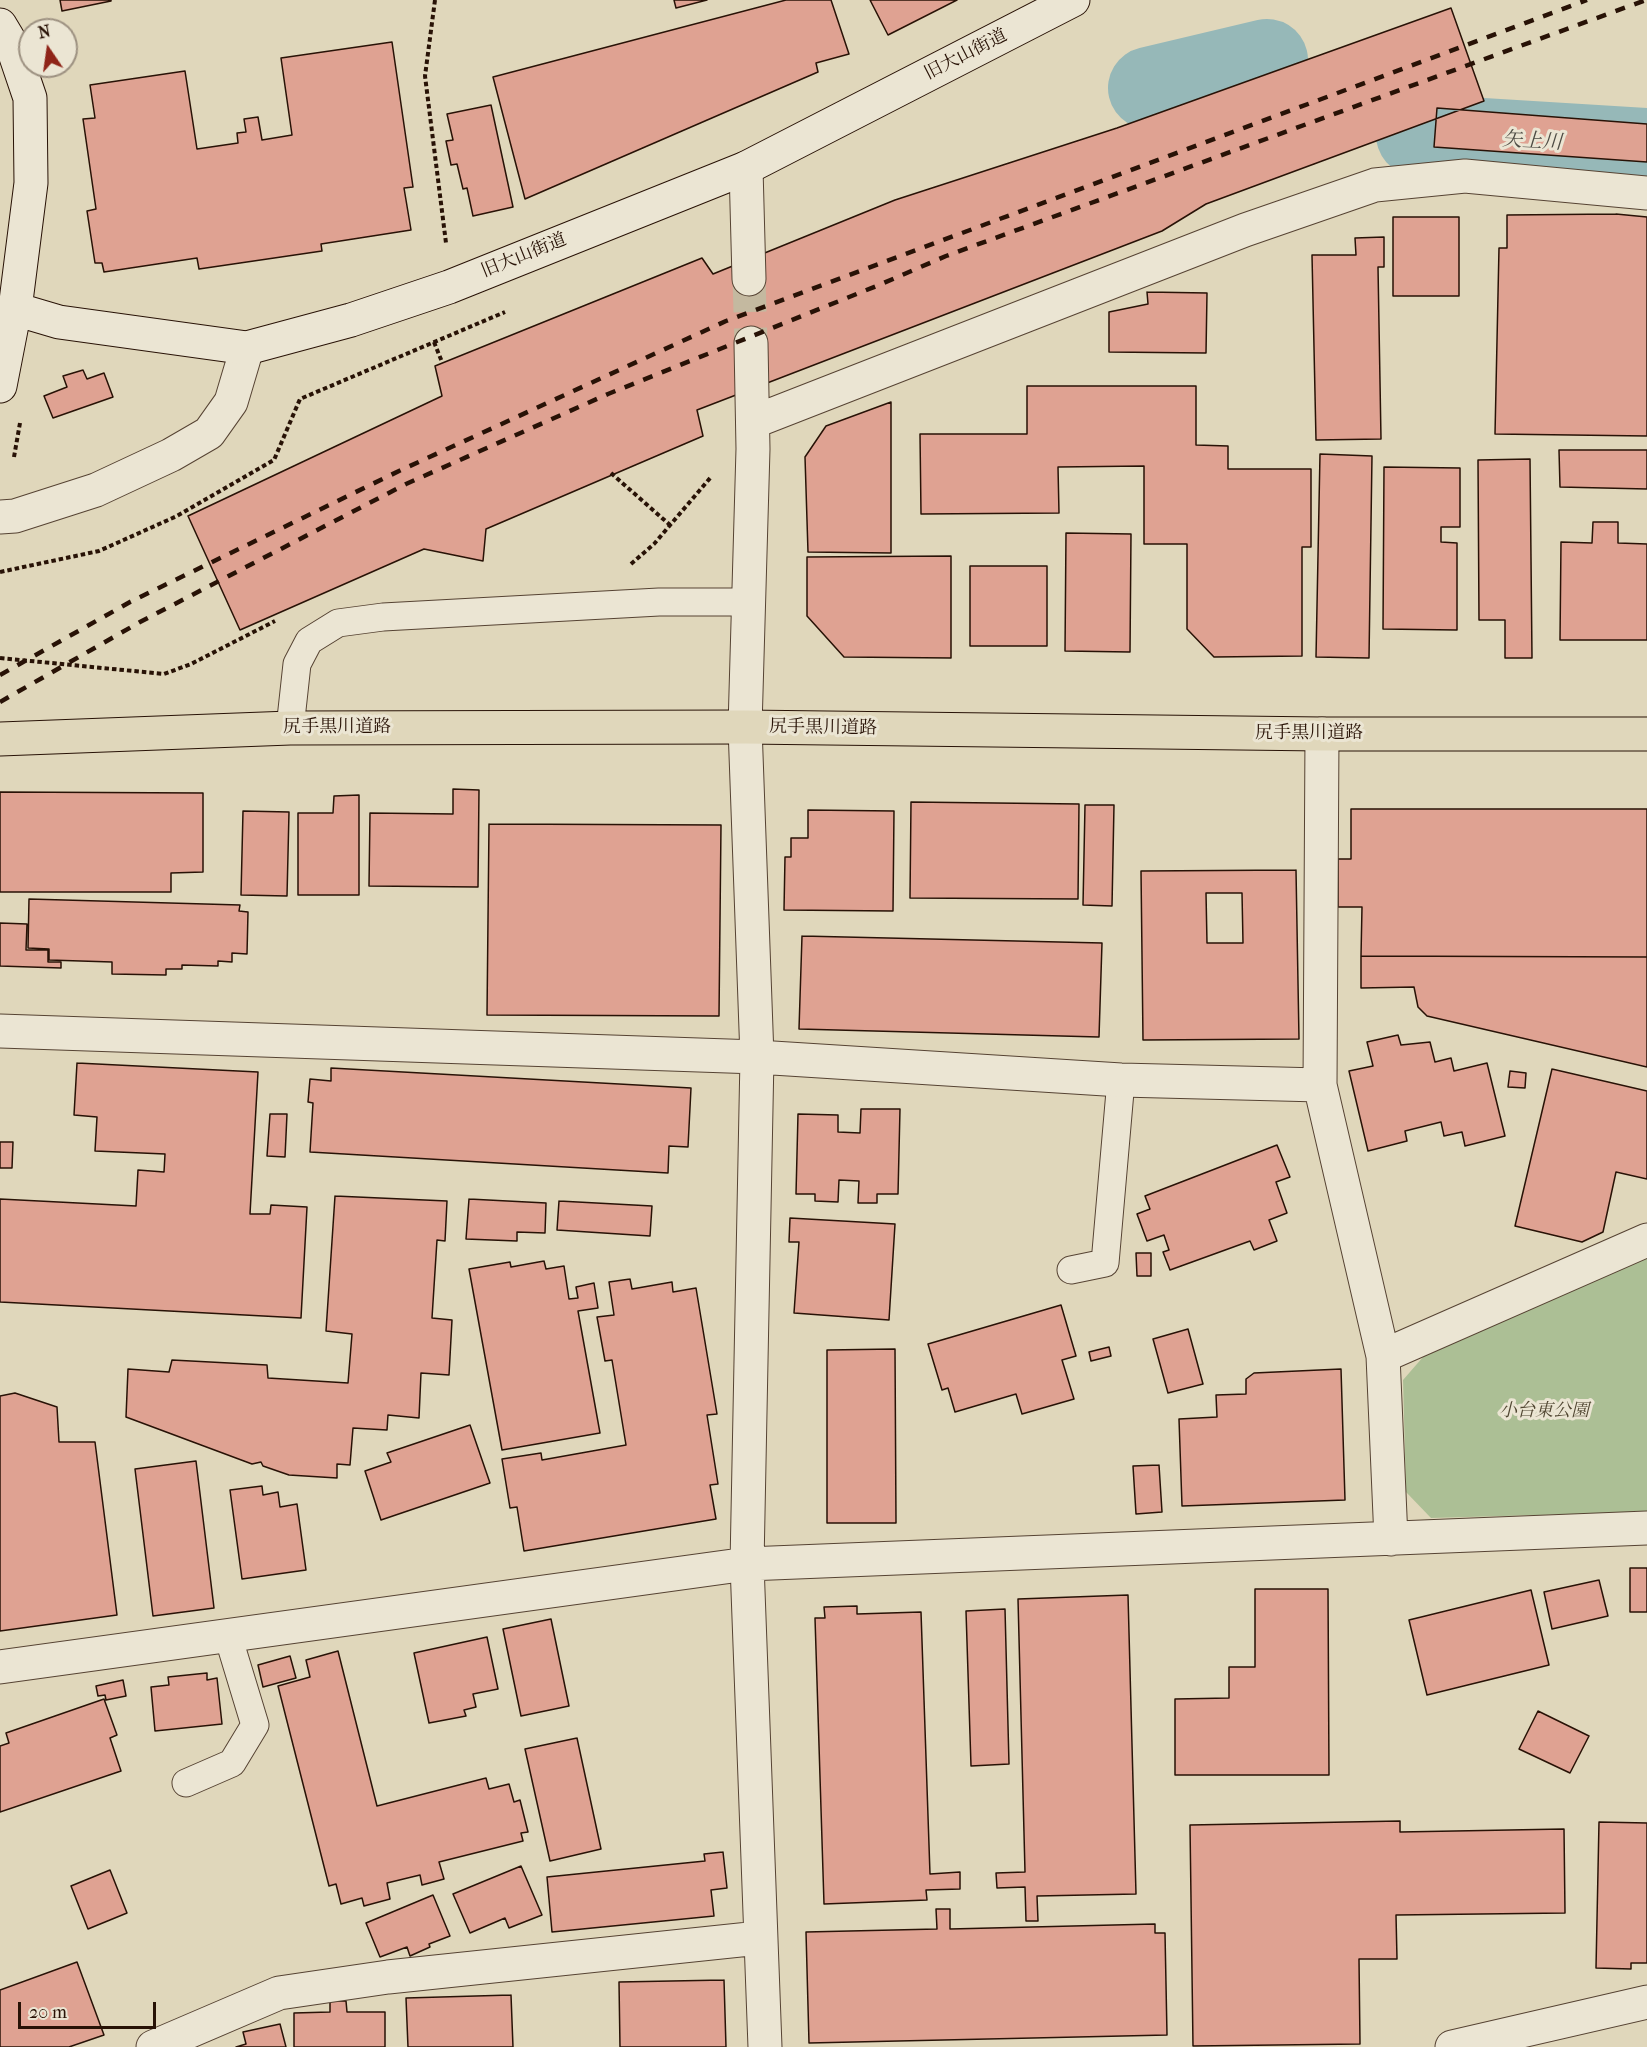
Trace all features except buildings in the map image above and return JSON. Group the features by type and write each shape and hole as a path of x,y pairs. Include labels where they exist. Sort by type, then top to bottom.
{"main road":[{"name":"尻手黒川道路","path":"0,739 290,728 745,727 1322,734 1647,734"}],"street":[{"name":"旧大山街道","path":"8,307 59,322 247,348 351,320 449,287 746,168 1073,0"},
{"path":"0,25 12,45 30,98 31,183 8,307 0,386"},
{"path":"746,168 749,279"},
{"path":"753,422 1245,230 1375,185 1465,176 1647,193"},
{"path":"751,343 753,422 745,727 757,1057 747,1564 759,1938 765,2047"},
{"path":"0,517 15,516 96,490 171,455 209,433 231,402 247,348"},
{"path":"1322,734 1320,1085 1383,1356 1391,1539"},
{"path":"0,1031 757,1057 1121,1080 1320,1085"},
{"path":"1383,1356 1647,1240"},
{"path":"0,1667 747,1564 1647,1528"},
{"path":"153,2047 279,1992 388,1977 759,1938"},
{"path":"1452,2047 1647,2002"}],"lane":[{"path":"290,728 297,664 309,641 338,623 383,617 635,603 748,602"},
{"path":"1071,1270 1105,1263 1121,1080"},
{"path":"186,1783 232,1763 255,1725 228,1636"}],"path":[{"path":"435,0 425,76 447,252"},
{"path":"442,363 434,342 511,309"},
{"path":"611,473 670,525"},
{"path":"627,567 654,544 714,473"},
{"path":"0,658 164,674 191,664 283,617"}],"green space":[{"name":"小台東公園","path":"1647,1253 1647,1512 1431,1518 1406,1492 1403,1380 1430,1349"}],"waterway":[{"name":"矢上川","path":"1149,88 1267,60"},
{"name":"矢上川","path":"1417,135 1647,149"}],"tunnel":[{"path":"749,279 751,343"}],"railway":[{"path":"0,675 130,602 399,471 726,321 1587,0"},
{"path":"0,702 140,622 406,484 608,394 946,256 1646,0"}]}
